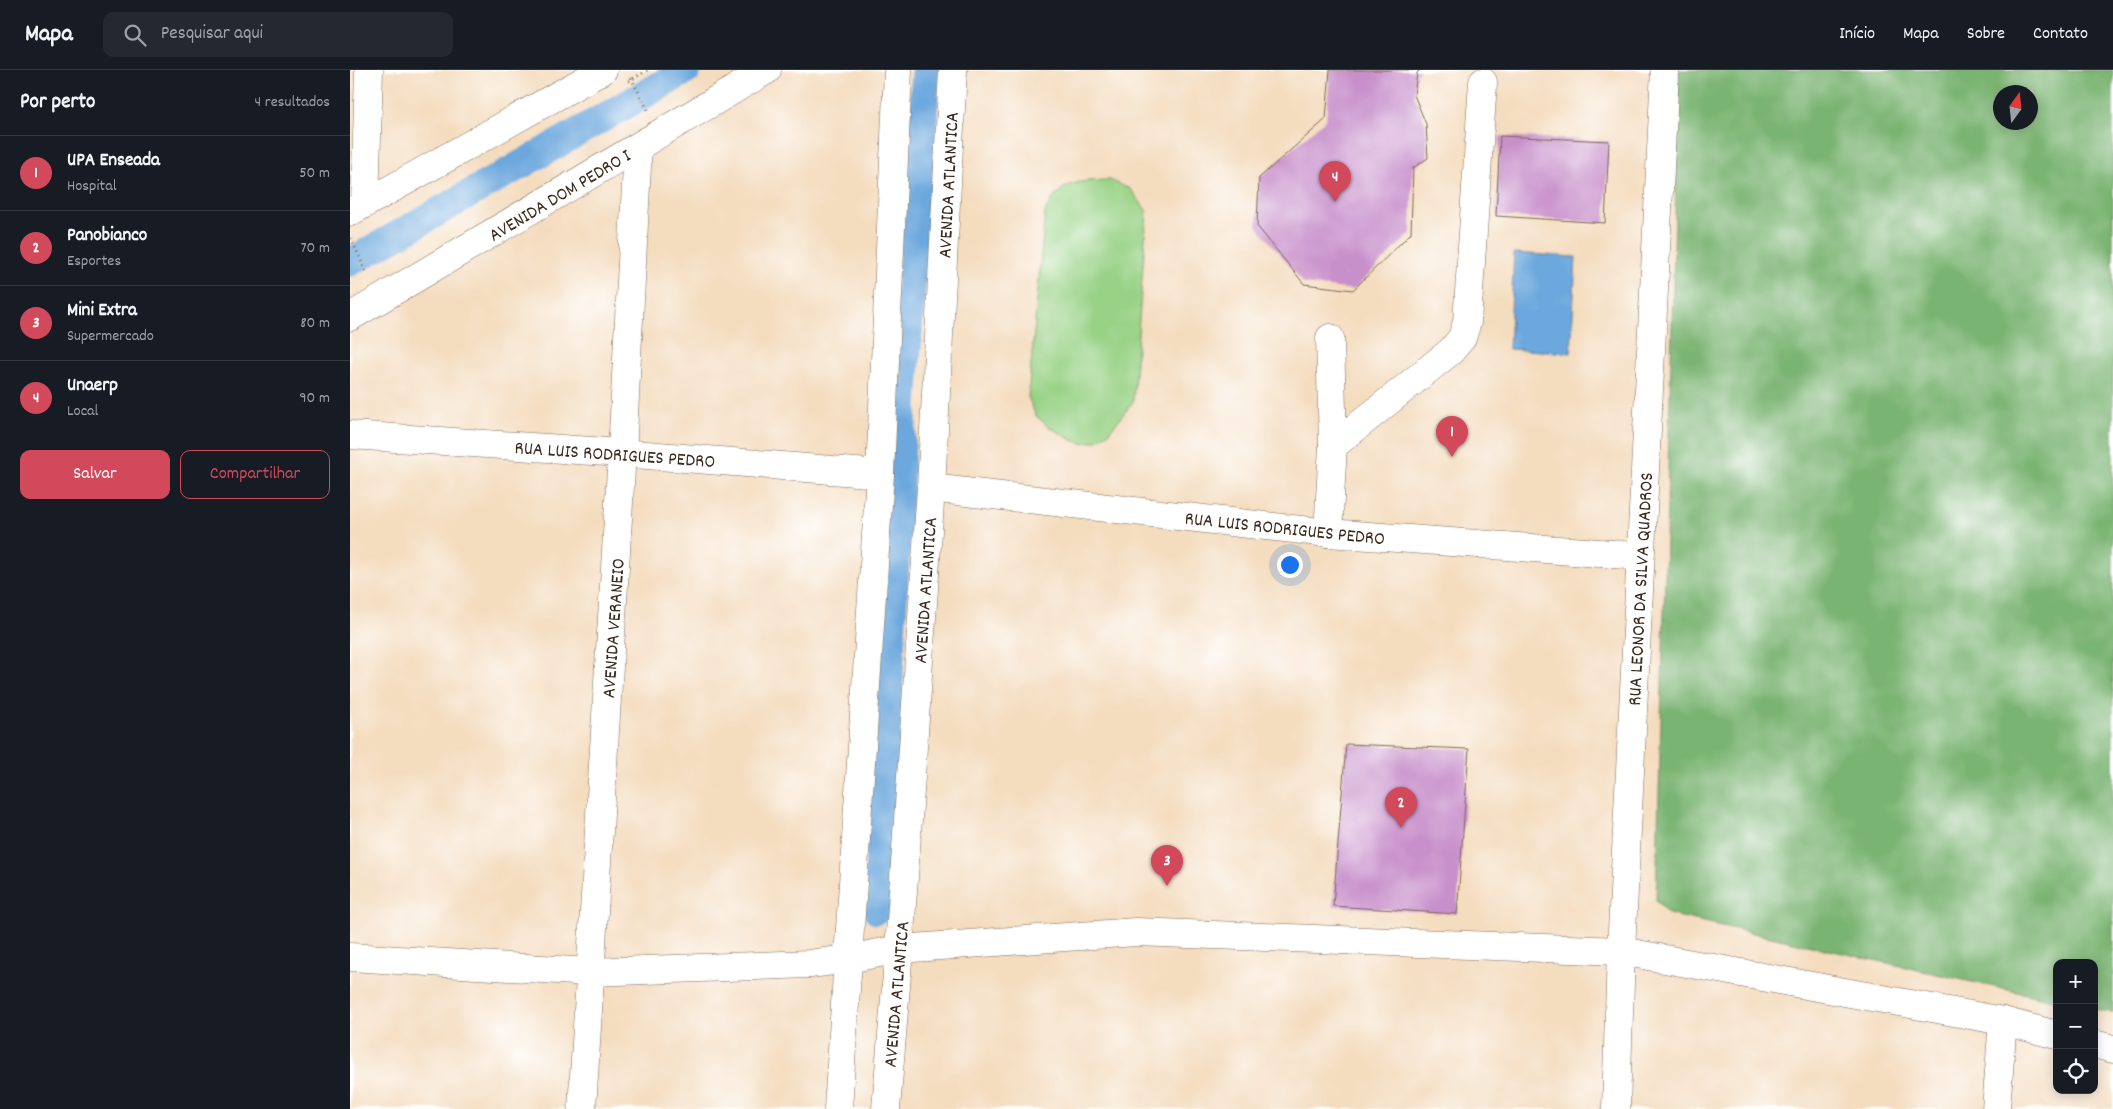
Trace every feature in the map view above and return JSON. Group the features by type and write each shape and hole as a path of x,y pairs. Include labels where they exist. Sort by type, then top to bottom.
{"street":[{"path":"358,208 369,70"},
{"path":"358,208 603,70"},
{"name":"AVENIDA DOM PEDRO I","path":"350,317 767,70"},
{"path":"838,1109 880,474 898,70"},
{"name":"AVENIDA ATLANTICA","path":"886,1109 931,488 953,70"},
{"name":"RUA LEONOR DA SILVA QUADROS","path":"1616,1109 1621,951 1665,70"},
{"path":"1333,446 1451,352 1462,338 1467,322 1483,82"},
{"name":"AVENIDA VERANEIO","path":"582,1109 622,453 638,147"},
{"path":"1328,533 1333,446 1330,338"},
{"name":"RUA LUIS RODRIGUES PEDRO","path":"350,435 622,453 880,474"},
{"name":"RUA LUIS RODRIGUES PEDRO","path":"931,488 1328,533 1640,556"},
{"path":"350,957 590,972 810,964 848,960 899,948 1136,932 1621,951 2003,1021 2053,1034"},
{"path":"1996,1109 2003,1021"},
{"path":"2098,1045 2113,1049"}],"path":[{"path":"631,80 651,115"},
{"path":"351,239 368,277"}],"green space":[{"path":"1679,70 2113,70 2113,1013 2098,1010 2098,959 2053,959 2053,1000 1668,914 1656,900"},
{"path":"1110,180 1130,189 1147,211 1133,402 1109,432 1096,441 1083,443 1074,441 1049,427 1036,416 1028,397 1045,212 1051,201 1071,184"}],"water":[{"path":"1514,253 1576,257 1571,353 1509,349"}],"building":[{"path":"1330,70 1420,70 1417,73 1414,95 1426,124 1428,158 1413,168 1411,233 1353,290 1304,284 1257,226 1259,178 1326,119"},
{"path":"1500,136 1609,141 1605,223 1496,216"},
{"path":"1346,744 1469,749 1457,914 1333,906"}],"waterway":[{"path":"350,262 687,70"},
{"path":"877,910 903,406 926,70"}],"place":[{"name":"Unaerp","path":"1335,202"},
{"name":"UPA Enseada","path":"1452,457"},
{"name":"Panobianco","path":"1401,828"},
{"name":"Mini Extra","path":"1167,886"}]}
